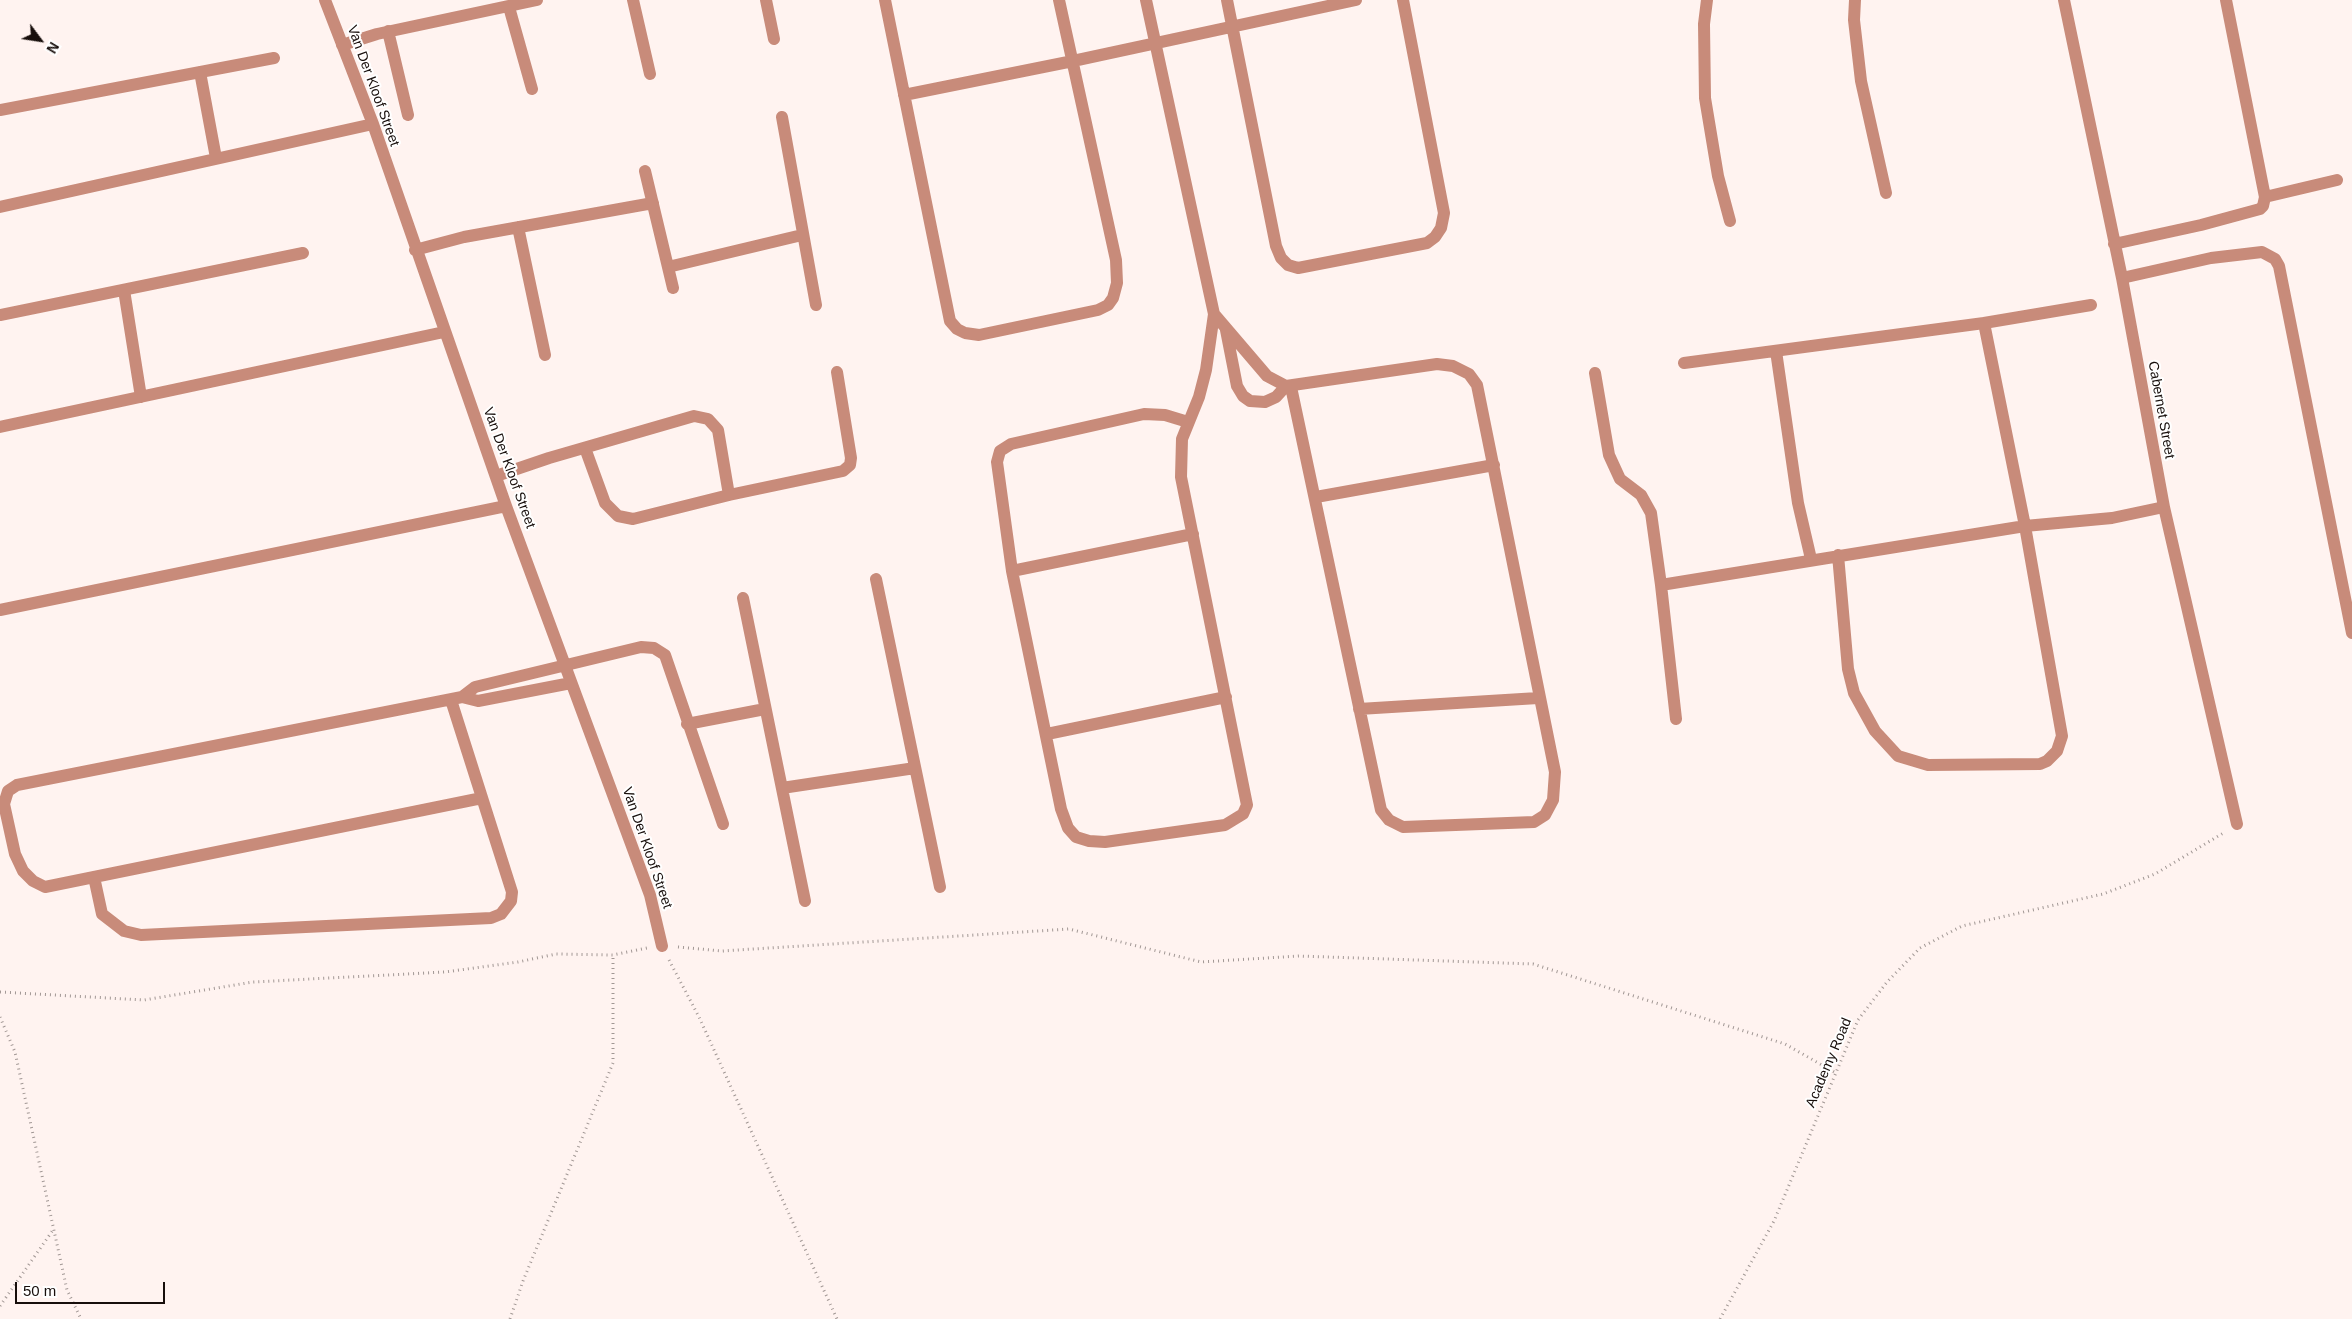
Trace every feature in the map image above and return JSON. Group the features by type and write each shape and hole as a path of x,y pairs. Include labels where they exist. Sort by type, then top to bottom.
{"street":[{"name":"Van Der Kloof Street","path":"325,0 373,124 415,250 506,506 650,895 662,946"},
{"path":"342,45 388,31 537,0"},
{"path":"633,0 650,74"},
{"path":"766,0 774,39"},
{"path":"885,0 950,321 957,329 965,333 979,335 1098,310 1108,305 1113,298 1117,283 1116,260 1060,0"},
{"path":"1146,0 1214,314 1206,370 1199,397 1188,422 1181,446 1181,477 1247,805 1243,814 1226,825 1105,842 1089,841 1076,837 1068,828 1061,809 1012,571 997,462 1000,451 1011,444 1144,414 1165,415 1188,422"},
{"path":"1227,0 1276,246 1281,258 1288,265 1298,268 1427,244 1441,228 1444,213 1403,0"},
{"path":"904,95 1356,0"},
{"path":"1707,0 1704,24 1705,98 1718,176 1730,221"},
{"path":"1855,0 1854,20 1861,81 1886,192"},
{"name":"Cabernet Street","path":"2064,0 2122,278 2164,507 2237,824"},
{"path":"2114,244 2260,209 2265,197 2226,0"},
{"path":"509,6 532,89"},
{"path":"388,31 408,115"},
{"path":"0,110 274,58"},
{"path":"200,72 216,158"},
{"path":"782,117 816,306"},
{"path":"0,207 373,124"},
{"path":"645,171 673,288"},
{"path":"2265,197 2337,180"},
{"path":"415,250 518,227 653,203"},
{"path":"518,227 545,354"},
{"path":"668,267 802,235"},
{"path":"2122,278 2211,258 2262,252 2275,259 2281,275 2352,633"},
{"path":"0,315 304,253"},
{"path":"124,290 142,397"},
{"path":"1684,363 1984,323 2091,305"},
{"path":"1214,314 1267,376 1289,386"},
{"path":"1838,555 1848,669 1854,693 1862,711 1885,743 1898,756 1928,765 2040,764 2047,762 2057,751 2062,736 2026,526 1984,323"},
{"path":"1225,327 1237,386 1243,396 1250,401 1265,402 1276,397 1289,386 1437,364 1453,366 1469,374 1477,385 1524,612 1538,698 1555,772 1553,800 1545,815 1534,822 1403,827 1389,820 1381,810 1316,497 1289,386"},
{"path":"0,427 444,332"},
{"path":"1776,351 1798,503 1811,559"},
{"path":"585,448 604,504 618,516 633,520 729,495 843,471 850,465 851,458 837,372"},
{"path":"1595,374 1609,456 1620,479 1641,496 1651,513 1676,719"},
{"path":"496,476 694,416 708,419 718,430 729,495"},
{"path":"1316,497 1494,465"},
{"path":"0,610 506,506"},
{"path":"1661,585 1811,559 2026,526 2112,518 2164,507"},
{"path":"1012,571 1193,534"},
{"path":"876,579 940,887"},
{"path":"743,598 805,901"},
{"path":"457,699 475,687 642,646 654,648 665,655 687,724 723,824"},
{"path":"527,674 530,691"},
{"path":"482,798 45,887 33,882 23,871 15,854 4,804 8,791 17,785 457,699 478,701 571,683"},
{"path":"1047,734 1226,697"},
{"path":"1359,709 1538,698"},
{"path":"94,877 102,914 124,931 141,935 492,918 507,908 512,892 482,798 457,699"},
{"path":"687,724 765,709"},
{"path":"782,788 915,768"}],"path":[{"name":"Academy Road","path":"1720,1319 1774,1221 1858,1020 1887,982 1920,948 1962,926 2103,894 2155,874 2237,824"},
{"path":"0,992 144,1000 253,982 445,972 518,962 556,954 613,955 662,946 722,951 1069,929 1201,962 1298,956 1533,964 1785,1044 1836,1074"},
{"path":"662,946 699,1017 837,1319"},
{"path":"510,1319 523,1281 613,1063 613,955"},
{"path":"0,1017 15,1052 67,1290 81,1319"},
{"path":"0,1306 54,1230"}]}
